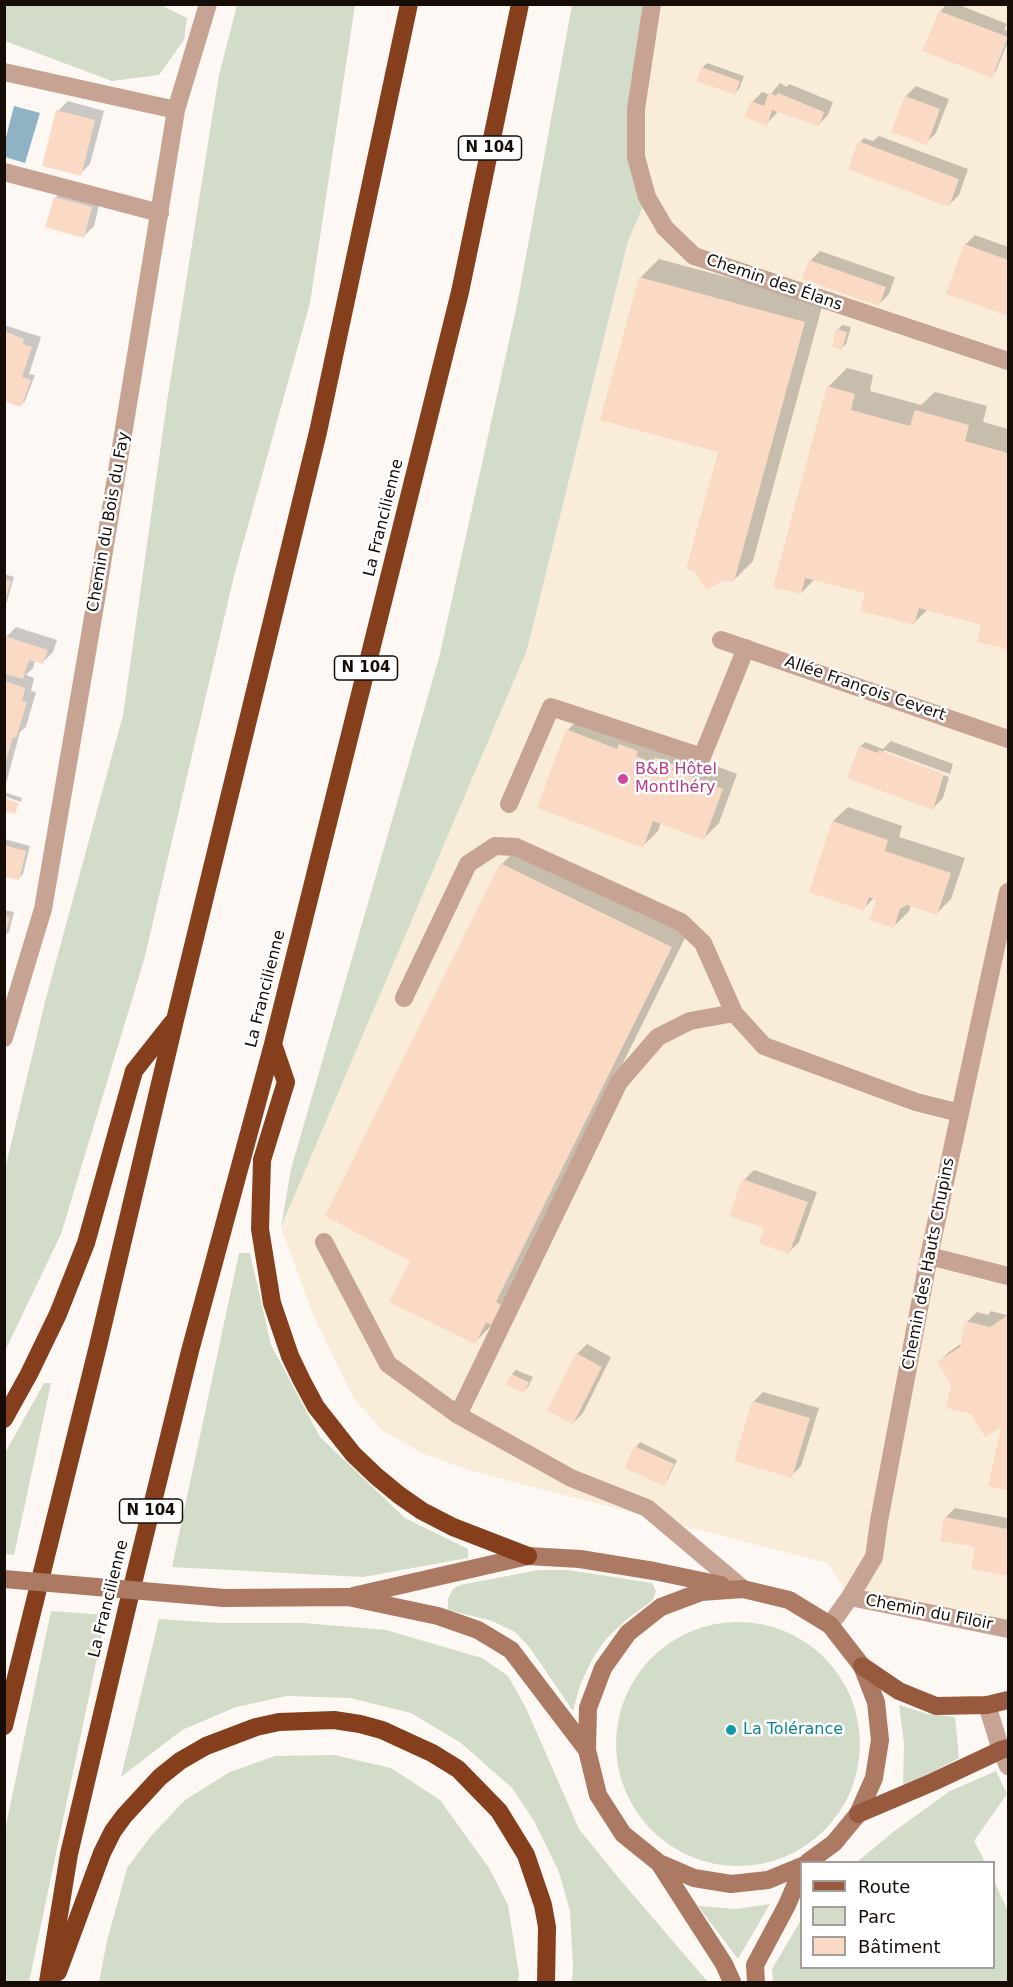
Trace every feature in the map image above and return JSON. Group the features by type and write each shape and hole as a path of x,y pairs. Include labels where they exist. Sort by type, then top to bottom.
{"highway":[{"path":"4,1726 318,432 409,4"},
{"name":"La Francilienne","path":"48,1983 69,1854 124,1619 190,1351 273,1044 460,292 520,4"},
{"path":"4,1419 29,1374 57,1314 86,1243 134,1071 175,1020"},
{"path":"273,1044 286,1082 262,1160 260,1229 272,1303 290,1356 302,1381 316,1407 353,1454 399,1495 422,1511 453,1527 528,1556"},
{"path":"54,1983 102,1853 124,1816 160,1777 180,1761 206,1746 256,1727 279,1722 334,1720 382,1730 432,1753 458,1769 499,1811 526,1855 543,1905 547,1927 546,1983"}],"main road":[{"path":"862,1666 898,1691 936,1706 987,1706 1008,1701"},
{"path":"858,1814 933,1782 1006,1755"}],"street":[{"name":"Chemin du Bois du Fay","path":"4,1038 43,909 176,110 208,4"},
{"name":"Chemin des Élans","path":"652,4 636,109 636,157 647,197 665,228 694,256 1008,361"},
{"path":"4,72 176,110"},
{"path":"4,172 160,213"},
{"name":"Allée François Cevert","path":"721,640 1008,739"},
{"path":"509,804 551,707 702,757 746,648"},
{"path":"404,998 468,864 495,846 516,847 681,922 703,943 734,1013 764,1046 916,1102 960,1113"},
{"name":"Chemin des Hauts Chupins","path":"830,1625 874,1557 929,1256 1008,892"},
{"path":"458,1415 619,1082 658,1037 690,1021 734,1013"},
{"path":"324,1242 388,1364 458,1415 571,1478 647,1508 743,1589"},
{"path":"929,1256 1008,1276"},
{"path":"4,1579 224,1598 348,1597 528,1556 580,1559 654,1571 789,1600 830,1625 862,1666 876,1702 880,1740 874,1778 858,1814 834,1843 811,1861"},
{"path":"743,1589 701,1592 661,1608 628,1633 603,1668 588,1708 587,1750 598,1795 623,1834 659,1863 694,1878 731,1884 768,1880 800,1868"},
{"path":"348,1597 438,1616 478,1629 511,1650 587,1750"},
{"name":"Chemin du Filoir","path":"850,1597 1008,1629"},
{"path":"987,1706 1006,1755"},
{"path":"659,1863 724,1964 732,1983"},
{"path":"756,1983 755,1965 787,1905 800,1871"}],"shaded area":[{"path":"652,5 1008,5 1008,1629 850,1597 827,1563 471,1471 424,1454 383,1431 354,1399 313,1315 281,1227 527,650 628,241 647,197 636,157"}],"green space":[{"path":"4,5 161,5 187,18 184,40 159,75 112,81 5,41"},
{"path":"237,5 355,5 310,303 234,576 144,960 61,1234 5,1351 5,1169 45,1002 123,715 167,402 212,118 219,75"},
{"path":"572,5 652,5 636,109 647,197 628,241 527,650 281,1227 291,1169 439,658 517,305"},
{"path":"239,1253 250,1253 271,1345 320,1437 405,1518 468,1549 468,1558 363,1577 172,1567"},
{"path":"44,1383 51,1383 14,1555 5,1554 5,1453"},
{"path":"539,1570 568,1570 652,1583 656,1591 653,1600 607,1638 594,1656 580,1685 573,1711 530,1648 515,1632 492,1621 448,1610 448,1599 453,1589 460,1585"},
{"path":"51,1611 106,1615 29,1982 5,1982 5,1830"},
{"path":"159,1619 219,1623 304,1623 386,1630 482,1658 508,1676 526,1708 579,1829 708,1982 572,1982 570,1911 559,1872 534,1821 512,1788 461,1743 411,1713 350,1698 287,1696 236,1707 182,1730 121,1777"},
{"path":"738,1622 762,1624 785,1631 806,1643 824,1658 839,1676 851,1697 858,1720 860,1744 858,1768 851,1791 839,1812 824,1830 806,1845 785,1857 762,1864 738,1866 714,1864 691,1857 670,1845 652,1830 637,1812 625,1791 618,1768 616,1744 618,1720 625,1697 637,1676 652,1658 670,1643 691,1631 714,1624"},
{"path":"899,1705 928,1714 955,1717 959,1758 903,1788 904,1743"},
{"path":"334,1755 391,1768 440,1800 489,1868 508,1905 519,1974 518,1982 99,1982 107,1941 127,1868 151,1836 185,1800 230,1772 275,1756"},
{"path":"996,1771 1007,1794 974,1841 984,1861 858,1861 893,1832 950,1791"},
{"path":"995,1883 1008,1911 1008,1982 773,1982 772,1969 800,1922 800,1969 995,1969"},
{"path":"770,1904 738,1959 698,1906 736,1909"}],"water":[{"path":"14,106 40,113 25,163 5,157 5,141"}],"building":[{"path":"939,11 1008,37 992,78 922,51"},
{"path":"701,67 740,81 735,95 696,81"},
{"path":"769,92 776,96 778,93 824,112 819,126 772,110 767,126 744,117 751,101 764,106"},
{"path":"905,96 940,109 927,145 891,132"},
{"path":"56,110 95,120 81,176 42,166"},
{"path":"858,141 959,179 949,207 848,169"},
{"path":"54,197 92,207 84,238 45,227"},
{"path":"964,244 1008,260 1008,316 946,294"},
{"path":"809,260 886,287 879,306 802,279"},
{"path":"639,277 805,322 734,582 724,580 706,590 695,572 686,569 718,452 600,420"},
{"path":"836,329 847,332 842,350 832,347"},
{"path":"4,331 24,339 23,344 32,347 22,377 31,380 21,407 4,401"},
{"path":"827,386 855,394 851,410 910,426 915,410 969,425 965,441 1008,453 1007,649 977,642 981,625 919,608 914,625 860,611 865,593 805,578 801,594 773,587"},
{"path":"4,579 11,581 5,601 4,601"},
{"path":"4,636 48,650 43,664 29,660 23,679 4,674"},
{"path":"5,681 25,688 22,701 27,702 5,764"},
{"name":"B&B Hôtel Montlhéry","path":"566,729 617,749 619,744 638,751 636,756 653,763 655,757 674,765 672,770 723,789 704,840 653,821 643,848 537,808"},
{"path":"859,746 878,753 879,750 944,774 933,810 847,778"},
{"path":"4,798 19,803 15,814 4,811"},
{"path":"832,821 888,840 885,851 951,873 937,915 907,905 900,909 894,928 869,920 876,900 869,897 864,911 809,892"},
{"path":"4,845 26,851 19,880 4,877"},
{"path":"500,863 672,947 496,1302 501,1305 491,1325 486,1322 475,1344 389,1302 410,1261 325,1216"},
{"path":"4,915 10,917 5,935 4,935"},
{"path":"742,1179 808,1202 789,1254 759,1243 764,1228 729,1216"},
{"path":"1008,1315 1008,1491 988,1486 1001,1427 985,1437 971,1414 946,1408 951,1384 937,1362 960,1347 965,1321 990,1327"},
{"path":"576,1353 602,1367 573,1424 547,1411"},
{"path":"511,1374 529,1382 524,1393 506,1385"},
{"path":"752,1401 810,1418 792,1478 734,1461"},
{"path":"634,1446 674,1464 664,1486 625,1468"},
{"path":"944,1517 1008,1529 1006,1576 971,1569 975,1547 940,1541"}],"place":[{"name":"B&B Hôtel Montlhéry","path":"623,779"},
{"name":"La Tolérance","path":"731,1730"}]}
